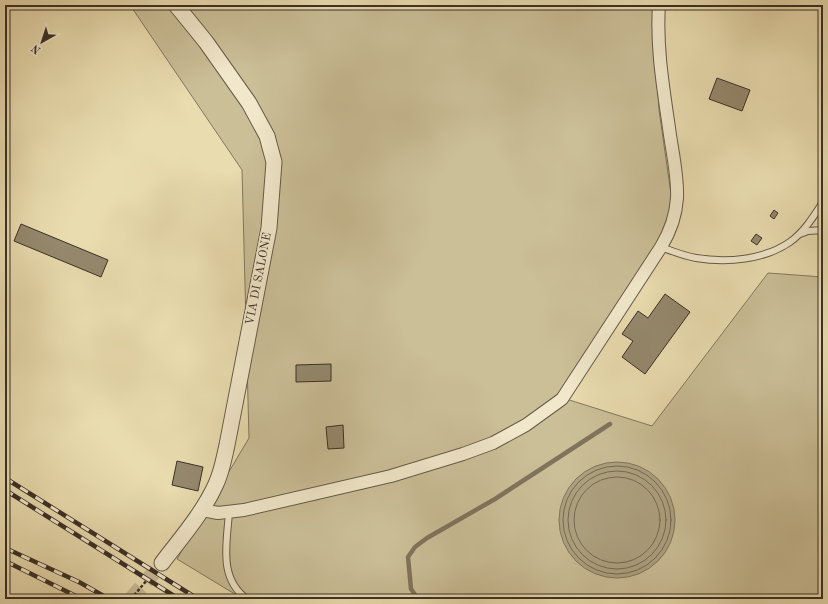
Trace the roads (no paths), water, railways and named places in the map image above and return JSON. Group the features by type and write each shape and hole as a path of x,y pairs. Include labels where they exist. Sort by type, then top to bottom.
{"street":[{"name":"VIA DI SALONE","path":"162,563 202,510 217,482 227,445 269,228 274,162 267,136 249,103 206,42 176,5"},
{"path":"202,510 218,513 229,512 391,476 463,454 493,443 526,425 562,398 661,247 673,222 677,192 660,65 658,24 659,5"}],"lane":[{"path":"661,247 696,258 741,259 756,257 790,242 797,236 823,202"},
{"path":"797,236 808,231 823,230"},
{"path":"229,512 227,558 228,574 236,590 247,599"}],"water":[{"path":"617,462 639,466 658,479 671,498 675,520 671,542 658,561 639,574 617,578 595,574 576,561 563,542 559,520 563,498 576,479 595,466"}],"waterway":[{"path":"418,599 411,589 408,557 415,547 427,538 495,499 610,424"}],"tunnel":[{"path":"131,599 162,563"}],"railway":[{"path":"5,478 198,599"},
{"path":"5,490 179,599"},
{"path":"5,548 79,582 109,599"},
{"path":"5,561 82,599"}]}
